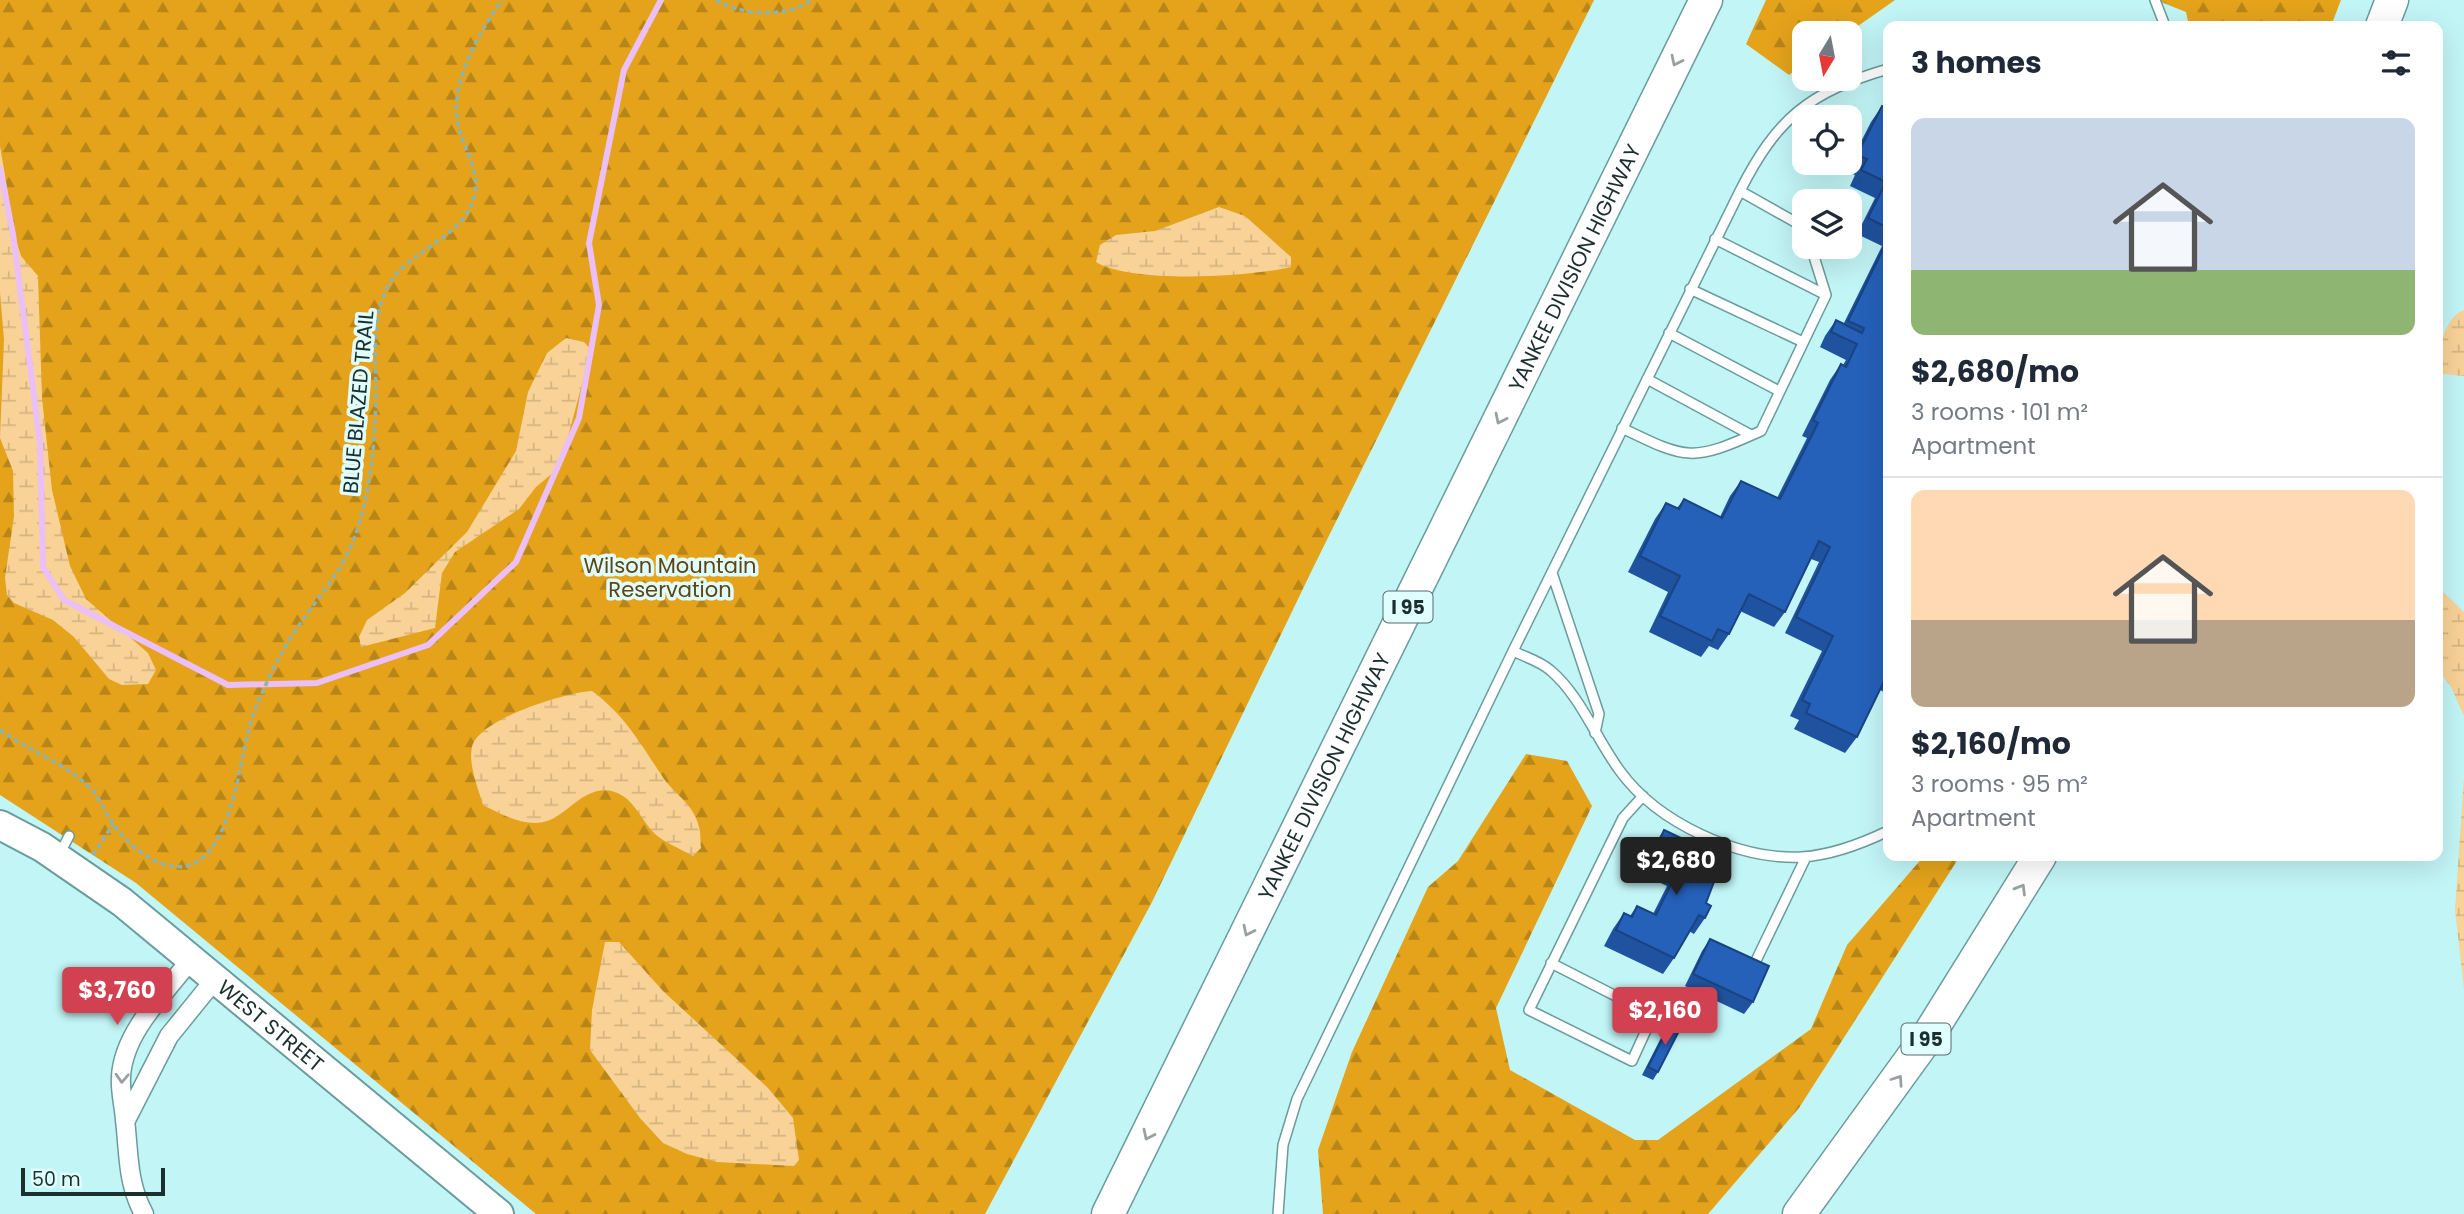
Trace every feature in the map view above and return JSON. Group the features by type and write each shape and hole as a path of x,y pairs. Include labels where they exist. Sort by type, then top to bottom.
{"highway":[{"name":"YANKEE DIVISION HIGHWAY","path":"1108,1214 1706,0"},
{"path":"2384,21 2392,0"},
{"name":"I 95","path":"1799,1214 1867,1125 1966,978 2037,861"},
{"path":"1827,1214 1867,1125"}],"main road":[{"name":"WEST STREET","path":"0,825 63,847 82,873 192,958 499,1214"}],"street":[{"path":"144,1214 128,1168 121,1085 125,1055 144,1020 192,958"},
{"path":"126,1121 169,1036 216,978"}],"lane":[{"path":"2155,0 2163,21"},
{"path":"1278,1214 1283,1145 1297,1099 1513,651 1740,191 1765,147 1809,100 1830,89 1883,71"},
{"path":"1740,191 1792,220"},
{"path":"1715,239 1826,295"},
{"path":"1622,428 1672,452 1689,455 1714,450 1760,431 1826,295 1815,259"},
{"path":"1690,289 1803,342"},
{"path":"1669,333 1779,391"},
{"path":"1647,379 1751,435"},
{"path":"1552,573 1599,714 1595,733"},
{"path":"1513,651 1552,671 1571,694 1620,772 1643,796 1667,815 1734,846 1765,855 1805,857 1843,849 1883,833"},
{"path":"1551,963 1653,1015 1632,1061 1529,1010 1551,963 1623,818 1643,796"},
{"path":"1752,969 1805,857"}],"path":[{"name":"BLUE BLAZED TRAIL","path":"0,730 88,785 113,824 127,840 157,862 185,866 209,851 224,827 235,795 250,722 260,698 293,634 341,568 356,535 365,501 373,446 378,315 386,289 400,267 461,224 474,198 477,176 457,124 457,105 472,46 502,0"},
{"path":"716,0 734,10 790,13 812,0"},
{"path":"82,873 113,824"}],"green space":[{"name":"Wilson Mountain Reservation","path":"0,0 1594,0 1312,570 1152,902 985,1214 536,1214 136,883 0,795"},
{"path":"1766,0 1895,0 1862,23 1862,21 1792,21 1792,73 1789,75 1746,44"},
{"path":"2156,0 2341,0 2333,21 2188,21 2186,12"},
{"path":"0,146 16,240 21,256 38,276 42,398 52,490 70,566 86,599 148,653 156,670 148,684 122,685 109,679 74,637 53,620 14,603 7,595 5,578 14,516 13,471 0,438 4,340 0,292"},
{"path":"1219,207 1245,216 1291,257 1291,267 1221,276 1162,276 1113,269 1096,262 1100,245 1116,235 1155,231"},
{"path":"2464,310 2464,376 2443,374 2443,337 2457,314"},
{"path":"566,338 584,342 591,350 560,467 536,487 519,509 455,552 442,573 435,628 361,647 359,637 367,620 405,593 467,532 516,451 528,392 547,353"},
{"path":"2443,592 2464,612 2464,716 2451,687 2443,677"},
{"path":"592,691 614,710 664,779 693,812 700,829 701,848 693,856 659,837 628,800 612,791 592,793 558,816 533,823 515,820 483,805 471,761 472,747 478,737 506,717 525,709 564,696"},
{"path":"1526,754 1567,761 1592,806 1496,1008 1510,1070 1635,1140 1658,1140 1811,1029 1847,945 1920,861 1957,861 1799,1108 1708,1214 1323,1214 1318,1150 1352,1052 1428,887 1458,861"},
{"path":"2464,777 2464,989 2455,910"},
{"path":"605,942 619,942 663,991 768,1088 793,1118 799,1160 794,1166 717,1162 687,1154 663,1143 640,1118 590,1050 592,1010"}],"building":[{"path":"1882,106 1883,181 1862,170 1867,159 1862,157 1862,145"},
{"path":"1883,188 1883,226 1868,218"},
{"path":"1883,249 1883,683 1857,737 1806,713 1810,704 1802,700 1833,636 1796,617 1830,547 1819,541 1785,612 1749,594 1729,634 1718,629 1712,641 1660,616 1680,576 1640,556 1666,503 1679,509 1684,499 1722,518 1741,481 1780,499 1818,423 1813,420 1841,364 1846,367 1857,344 1831,332 1836,320 1862,333 1864,328 1848,321"},
{"path":"1664,830 1723,858 1706,903 1711,906 1705,918 1699,915 1674,958 1616,930 1624,913 1632,917 1637,906 1656,915 1678,870 1659,861 1664,851 1656,848"},
{"path":"1710,939 1769,966 1753,1002 1693,974"},
{"path":"1671,1022 1681,1027 1658,1072 1648,1067"}],"waterway":[{"path":"0,169 13,234 40,443 43,567 64,600 228,685 317,683 428,645 516,562 579,418 599,305 589,243 624,70 661,0"}]}
